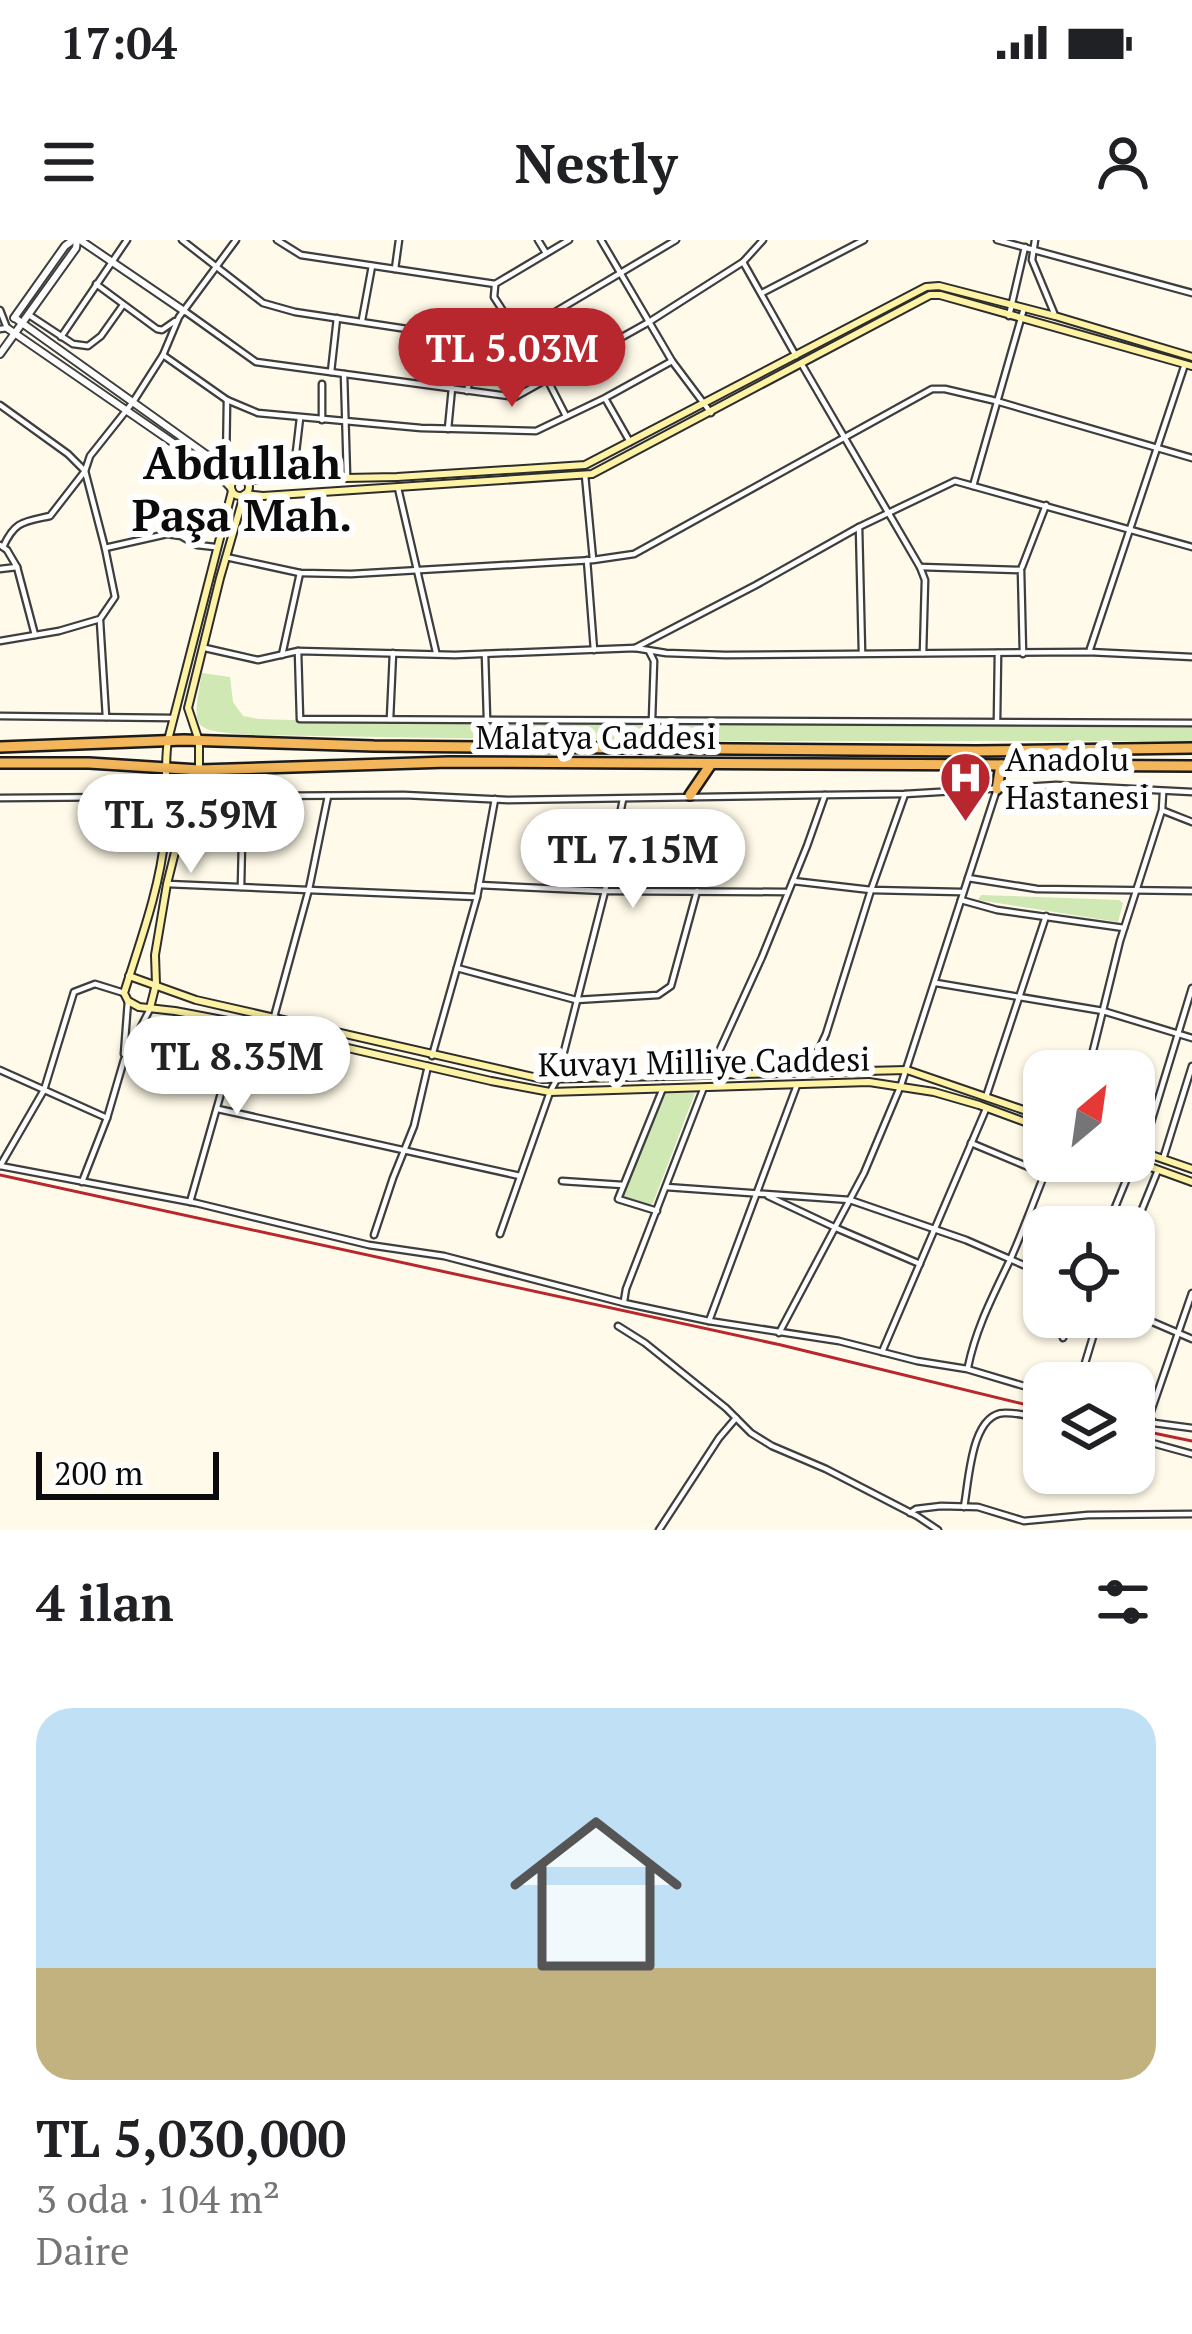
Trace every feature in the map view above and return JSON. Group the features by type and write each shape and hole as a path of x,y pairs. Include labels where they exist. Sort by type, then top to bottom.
{"highway":[{"name":"Malatya Caddesi","path":"0,747 168,740 906,751 1192,748"},
{"name":"Malatya Caddesi","path":"0,763 200,770 448,762 1192,766"},
{"path":"690,795 712,764"},
{"path":"997,789 1001,766"}],"main road":[{"path":"231,489 237,496 263,496 592,474 711,413 926,287 939,286 1055,316 1192,356"},
{"path":"126,997 165,841 168,740 233,481 586,465 930,295 1189,365"},
{"path":"150,1008 167,884 200,770 199,741 188,709 226,557 249,487 242,479"},
{"name":"Kuvayı Milliye Caddesi","path":"129,976 196,1000 542,1079 907,1070 1023,1109"},
{"name":"Kuvayı Milliye Caddesi","path":"126,997 139,1007 241,1023 550,1092 844,1082 901,1085 1023,1122"},
{"path":"1155,1157 1192,1169"},
{"path":"1155,1169 1192,1183"}],"street":[{"path":"77,240 256,362 514,397 649,322 743,262 764,240"},
{"path":"5,332 29,315 77,240"},
{"path":"18,321 65,246 77,240"},
{"path":"61,337 127,240"},
{"path":"182,240 263,303 486,341 516,331 676,240"},
{"path":"35,635 17,567 1,546 11,528 50,516 85,471 90,456 164,355 182,314 236,240"},
{"path":"277,240 301,255 495,284 569,240"},
{"path":"395,269 399,240"},
{"path":"538,240 546,253"},
{"path":"601,240 672,361 711,413"},
{"path":"762,292 864,240"},
{"path":"997,240 1192,293"},
{"path":"1035,240 1031,260 1055,316"},
{"path":"1009,316 1025,248"},
{"path":"743,262 920,567 925,580 923,653"},
{"path":"362,322 372,266"},
{"path":"96,284 157,329 182,314"},
{"path":"495,284 494,297 566,416"},
{"path":"29,315 61,337 88,346 123,304"},
{"path":"973,486 1024,308"},
{"path":"0,310 5,332 0,354"},
{"path":"331,372 338,318"},
{"path":"18,321 242,479"},
{"path":"5,332 217,473 231,489"},
{"path":"467,391 480,340"},
{"path":"164,355 227,400 258,413 345,423 536,431 672,361"},
{"path":"1089,652 1189,365"},
{"path":"344,374 347,479"},
{"path":"322,384 322,420"},
{"path":"448,429 452,388"},
{"path":"226,557 300,573 351,574 634,554 932,389 996,401 1192,458"},
{"path":"605,398 630,442"},
{"path":"226,467 227,400"},
{"path":"0,405 85,471 115,597 100,620 106,717"},
{"path":"292,479 300,418"},
{"path":"585,475 594,651"},
{"path":"635,648 955,481 1192,547"},
{"path":"398,488 437,654"},
{"path":"1023,653 1021,569 1046,506"},
{"path":"860,527 862,652"},
{"path":"105,548 167,534 217,548"},
{"path":"0,569 17,567"},
{"path":"920,567 1021,569"},
{"path":"282,655 300,573"},
{"path":"0,641 100,620"},
{"path":"202,647 258,660 298,651 485,654 635,648 725,655 1089,652 1192,657"},
{"path":"649,650 654,661 652,720"},
{"path":"298,651 300,719 1192,723"},
{"path":"390,719 393,652"},
{"path":"997,722 998,653"},
{"path":"485,654 488,719"},
{"path":"0,716 173,718"},
{"path":"0,798 404,795 623,799 904,794 1056,785 1192,793"},
{"path":"779,1333 850,1201 901,1085 997,789"},
{"path":"1093,1050 1124,928 1162,811 1163,792"},
{"path":"808,1071 826,1034 904,794"},
{"path":"712,1073 825,795"},
{"path":"241,886 243,796"},
{"path":"273,1018 309,889 328,796"},
{"path":"432,1056 477,897 495,799"},
{"path":"500,1234 557,1079 623,799"},
{"path":"1162,811 1192,822"},
{"path":"968,878 1037,889 1192,891"},
{"path":"793,881 871,890 964,892"},
{"path":"167,884 477,897"},
{"path":"479,885 789,892"},
{"path":"457,968 576,1000 658,994 671,986 697,891"},
{"path":"961,900 997,910 1124,928"},
{"path":"986,1096 1046,916"},
{"path":"936,983 1103,1011 1192,1038"},
{"path":"124,1060 126,997 94,984 74,992 44,1090 0,1166 444,1256 624,1303 968,1369 1023,1386"},
{"path":"1155,1102 1192,988"},
{"path":"82,1182 124,1060 150,1008"},
{"path":"190,1202 241,1023"},
{"path":"374,1235 414,1126 428,1066"},
{"path":"1163,1160 1192,1066"},
{"path":"0,1070 107,1118"},
{"path":"709,1321 797,1085"},
{"path":"624,1303 704,1087"},
{"path":"657,1211 618,1199 663,1088"},
{"path":"882,1352 986,1108"},
{"path":"218,1109 520,1176"},
{"path":"971,1143 1023,1164"},
{"path":"1143,1206 1158,1170"},
{"path":"562,1181 623,1185"},
{"path":"968,1369 973,1340 1041,1182"},
{"path":"666,1187 850,1201 1023,1264"},
{"path":"760,1193 920,1264"},
{"path":"1192,1293 1150,1419 1154,1424 1192,1428"},
{"path":"1155,1324 1192,1339"},
{"path":"619,1326 772,1446 826,1469 938,1530"},
{"path":"964,1507 984,1422 1006,1412 1023,1415"},
{"path":"658,1530 736,1418"},
{"path":"1155,1444 1192,1454"},
{"path":"910,1513 941,1506 978,1507 1024,1521 1192,1514"}],"green space":[{"path":"202,673 230,677 233,702 243,716 259,719 417,724 1192,724 1192,741 251,735 200,725 197,707"},
{"path":"981,895 1123,903 1118,922 978,900"},
{"path":"666,1093 695,1093 650,1205 623,1195"}],"railway":[{"path":"0,1175 781,1345 1023,1404"},
{"path":"1155,1433 1192,1441"}],"place":[{"name":"Anadolu Hastanesi","path":"966,823"}],"district":[{"name":"Abdullah Paşa Mah.","path":"242,488"}]}
